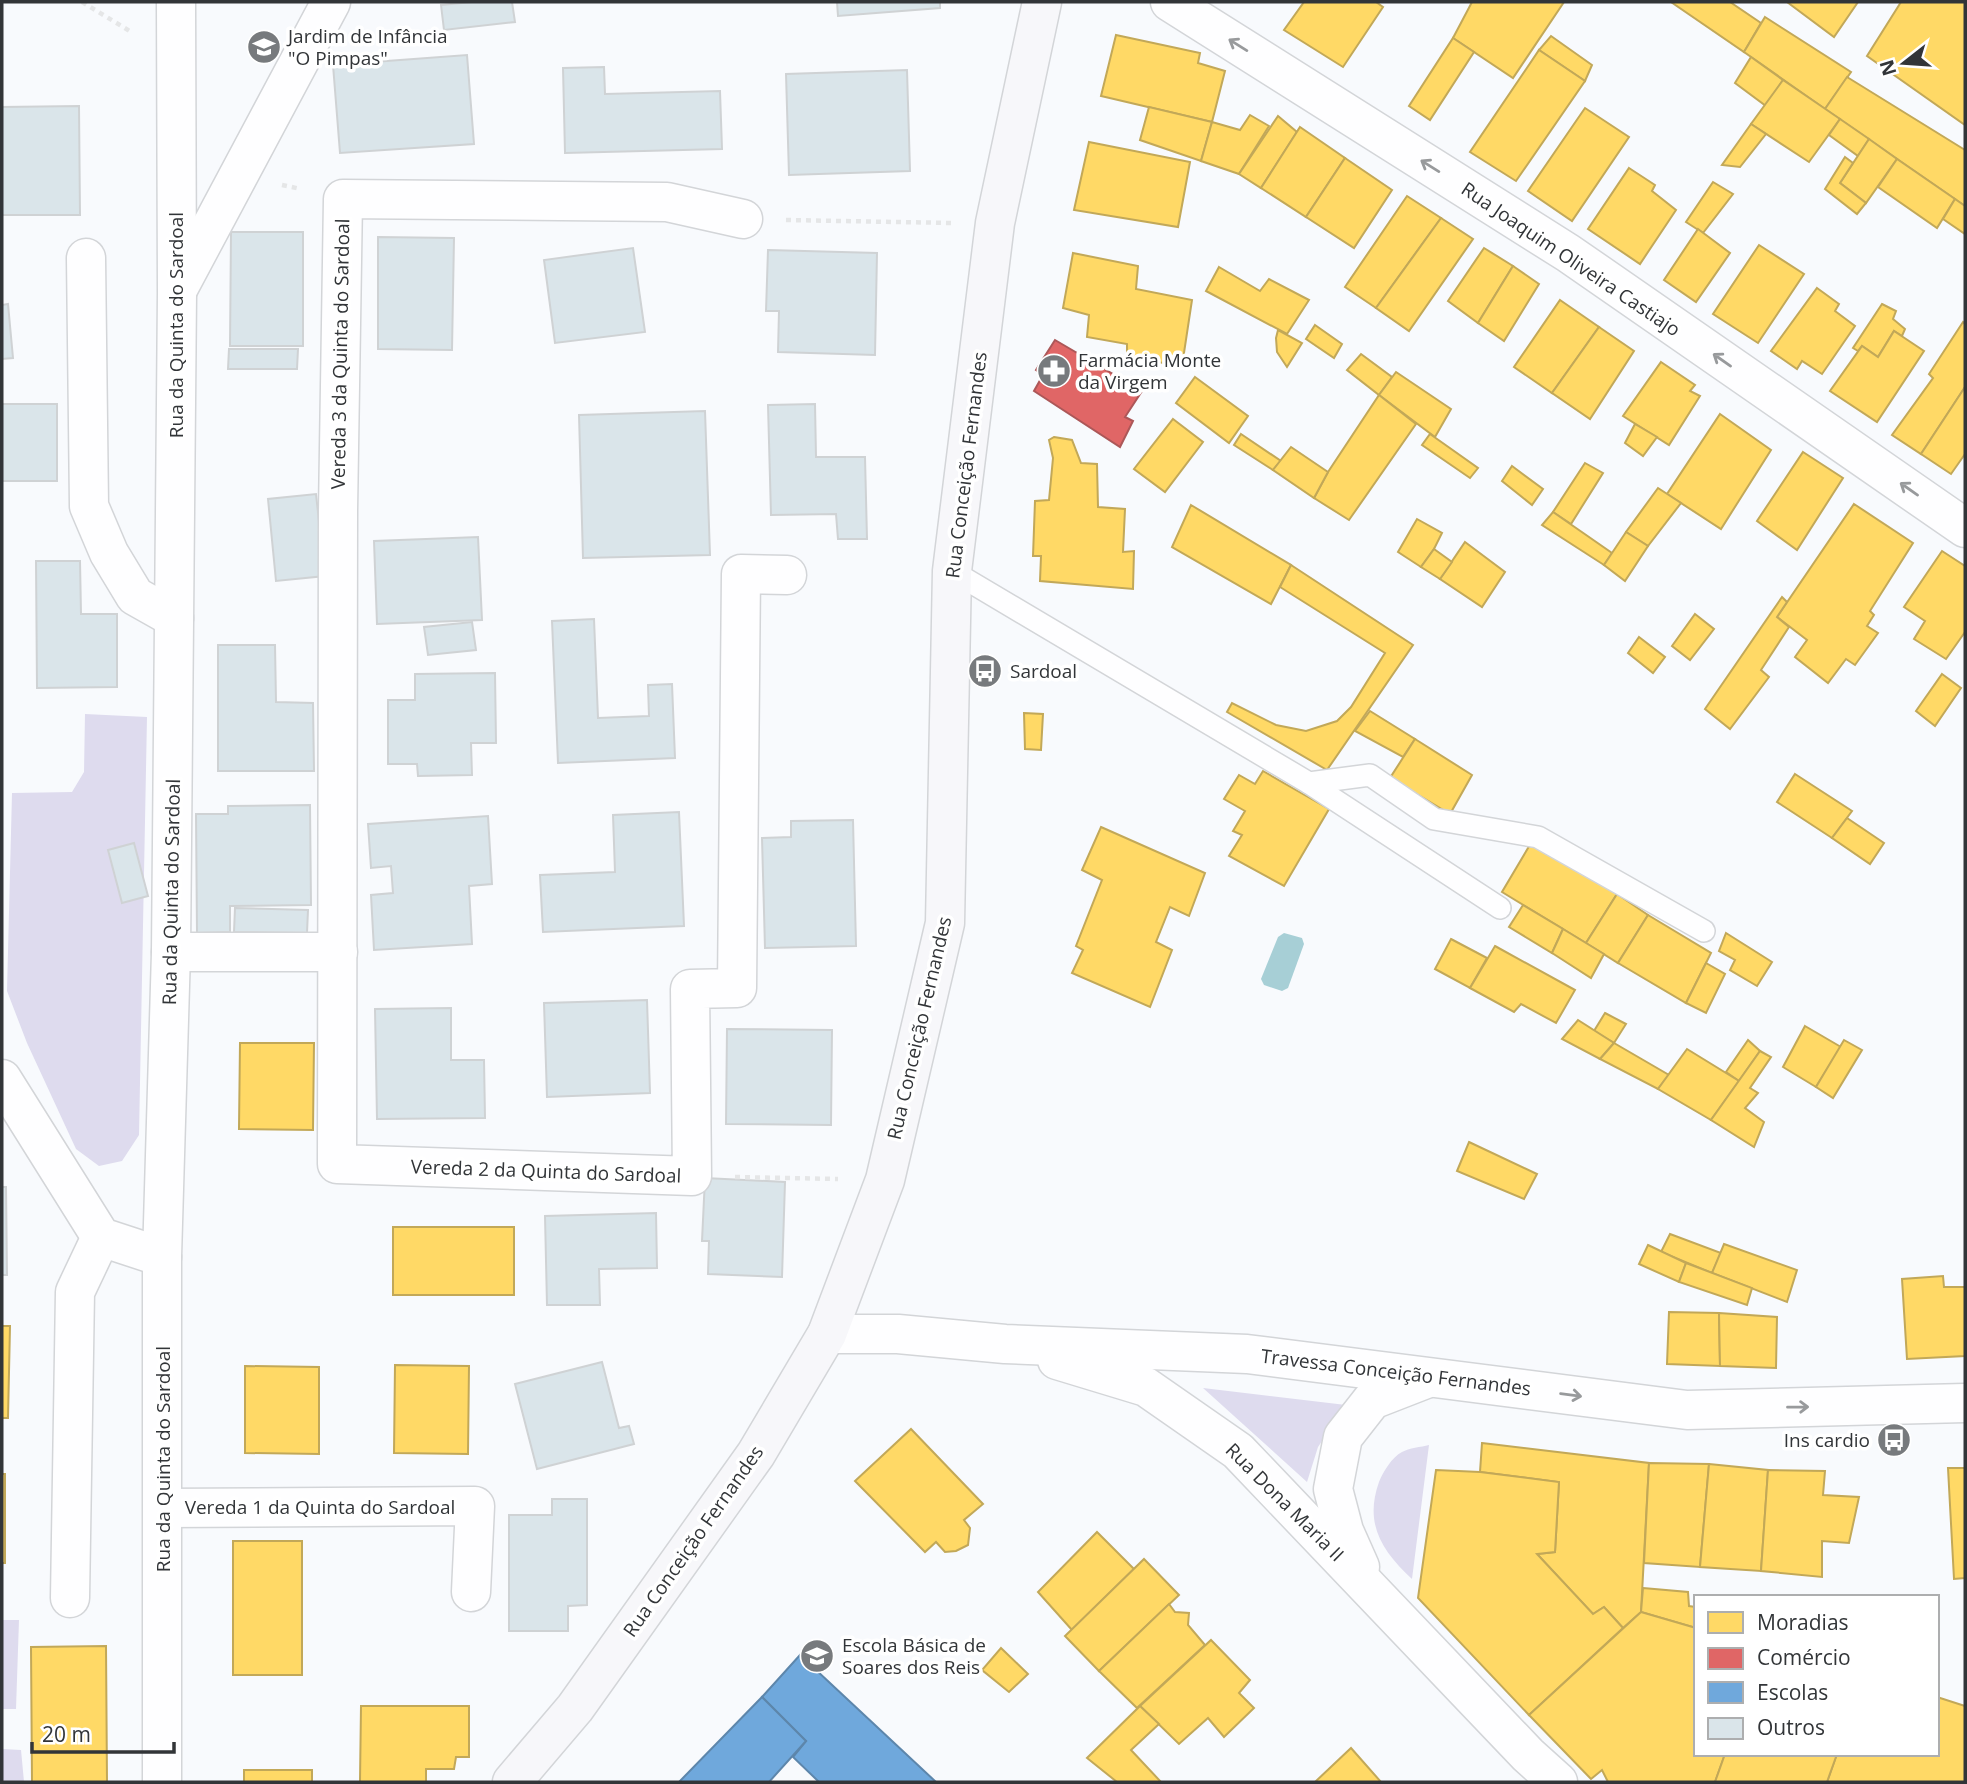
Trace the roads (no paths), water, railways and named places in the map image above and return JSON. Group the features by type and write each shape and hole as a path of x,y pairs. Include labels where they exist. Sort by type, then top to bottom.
{"main road":[{"name":"Rua Conceição Fernandes","path":"512,1782 575,1708 756,1454 827,1334 885,1180 945,923 952,571 995,223 1042,2"}],"street":[{"name":"Rua da Quinta do Sardoal","path":"162,1782 162,1257 171,952 177,293 176,2"},
{"path":"177,293 331,2"},
{"name":"Rua Joaquim Oliveira Castiajo","path":"1170,2 1567,253 1965,528"},
{"name":"Vereda 3 da Quinta do Sardoal","path":"338,952 338,511 343,199 667,202 743,219"},
{"path":"86,258 89,506 109,553 135,596 174,618"},
{"name":"Vereda 2 da Quinta do Sardoal","path":"338,952 337,1164 692,1176 691,989 737,988 741,574 787,575"},
{"path":"171,952 338,952"},
{"path":"2,1079 101,1237 162,1257"},
{"path":"70,1598 75,1292 101,1237"},
{"name":"Travessa Conceição Fernandes","path":"827,1334 898,1334 1005,1344 1247,1353 1687,1410 1965,1403"},
{"name":"Rua Dona Maria II","path":"1005,1344 1146,1387 1238,1451 1528,1755 1558,1782"},
{"name":"Rua Dona Maria II","path":"1369,1586 1344,1531 1333,1489 1343,1437 1371,1400 1431,1377"},
{"name":"Vereda 1 da Quinta do Sardoal","path":"164,1508 475,1506 471,1592"}],"lane":[{"path":"952,571 1309,783 1500,908"},
{"path":"1309,783 1370,775 1434,819 1538,837 1704,931"}],"water":[{"path":"1284,933 1302,938 1304,944 1288,988 1282,991 1264,985 1261,979 1278,937"}],"place":[{"name":"Jardim de Infância \"O Pimpas\"","path":"264,47"},
{"name":"Farmácia Monte da Virgem","path":"1054,371"},
{"name":"Sardoal","path":"985,671"},
{"name":"Ins cardio","path":"1894,1440"},
{"name":"Escola Básica de Soares dos Reis","path":"817,1656"}]}
